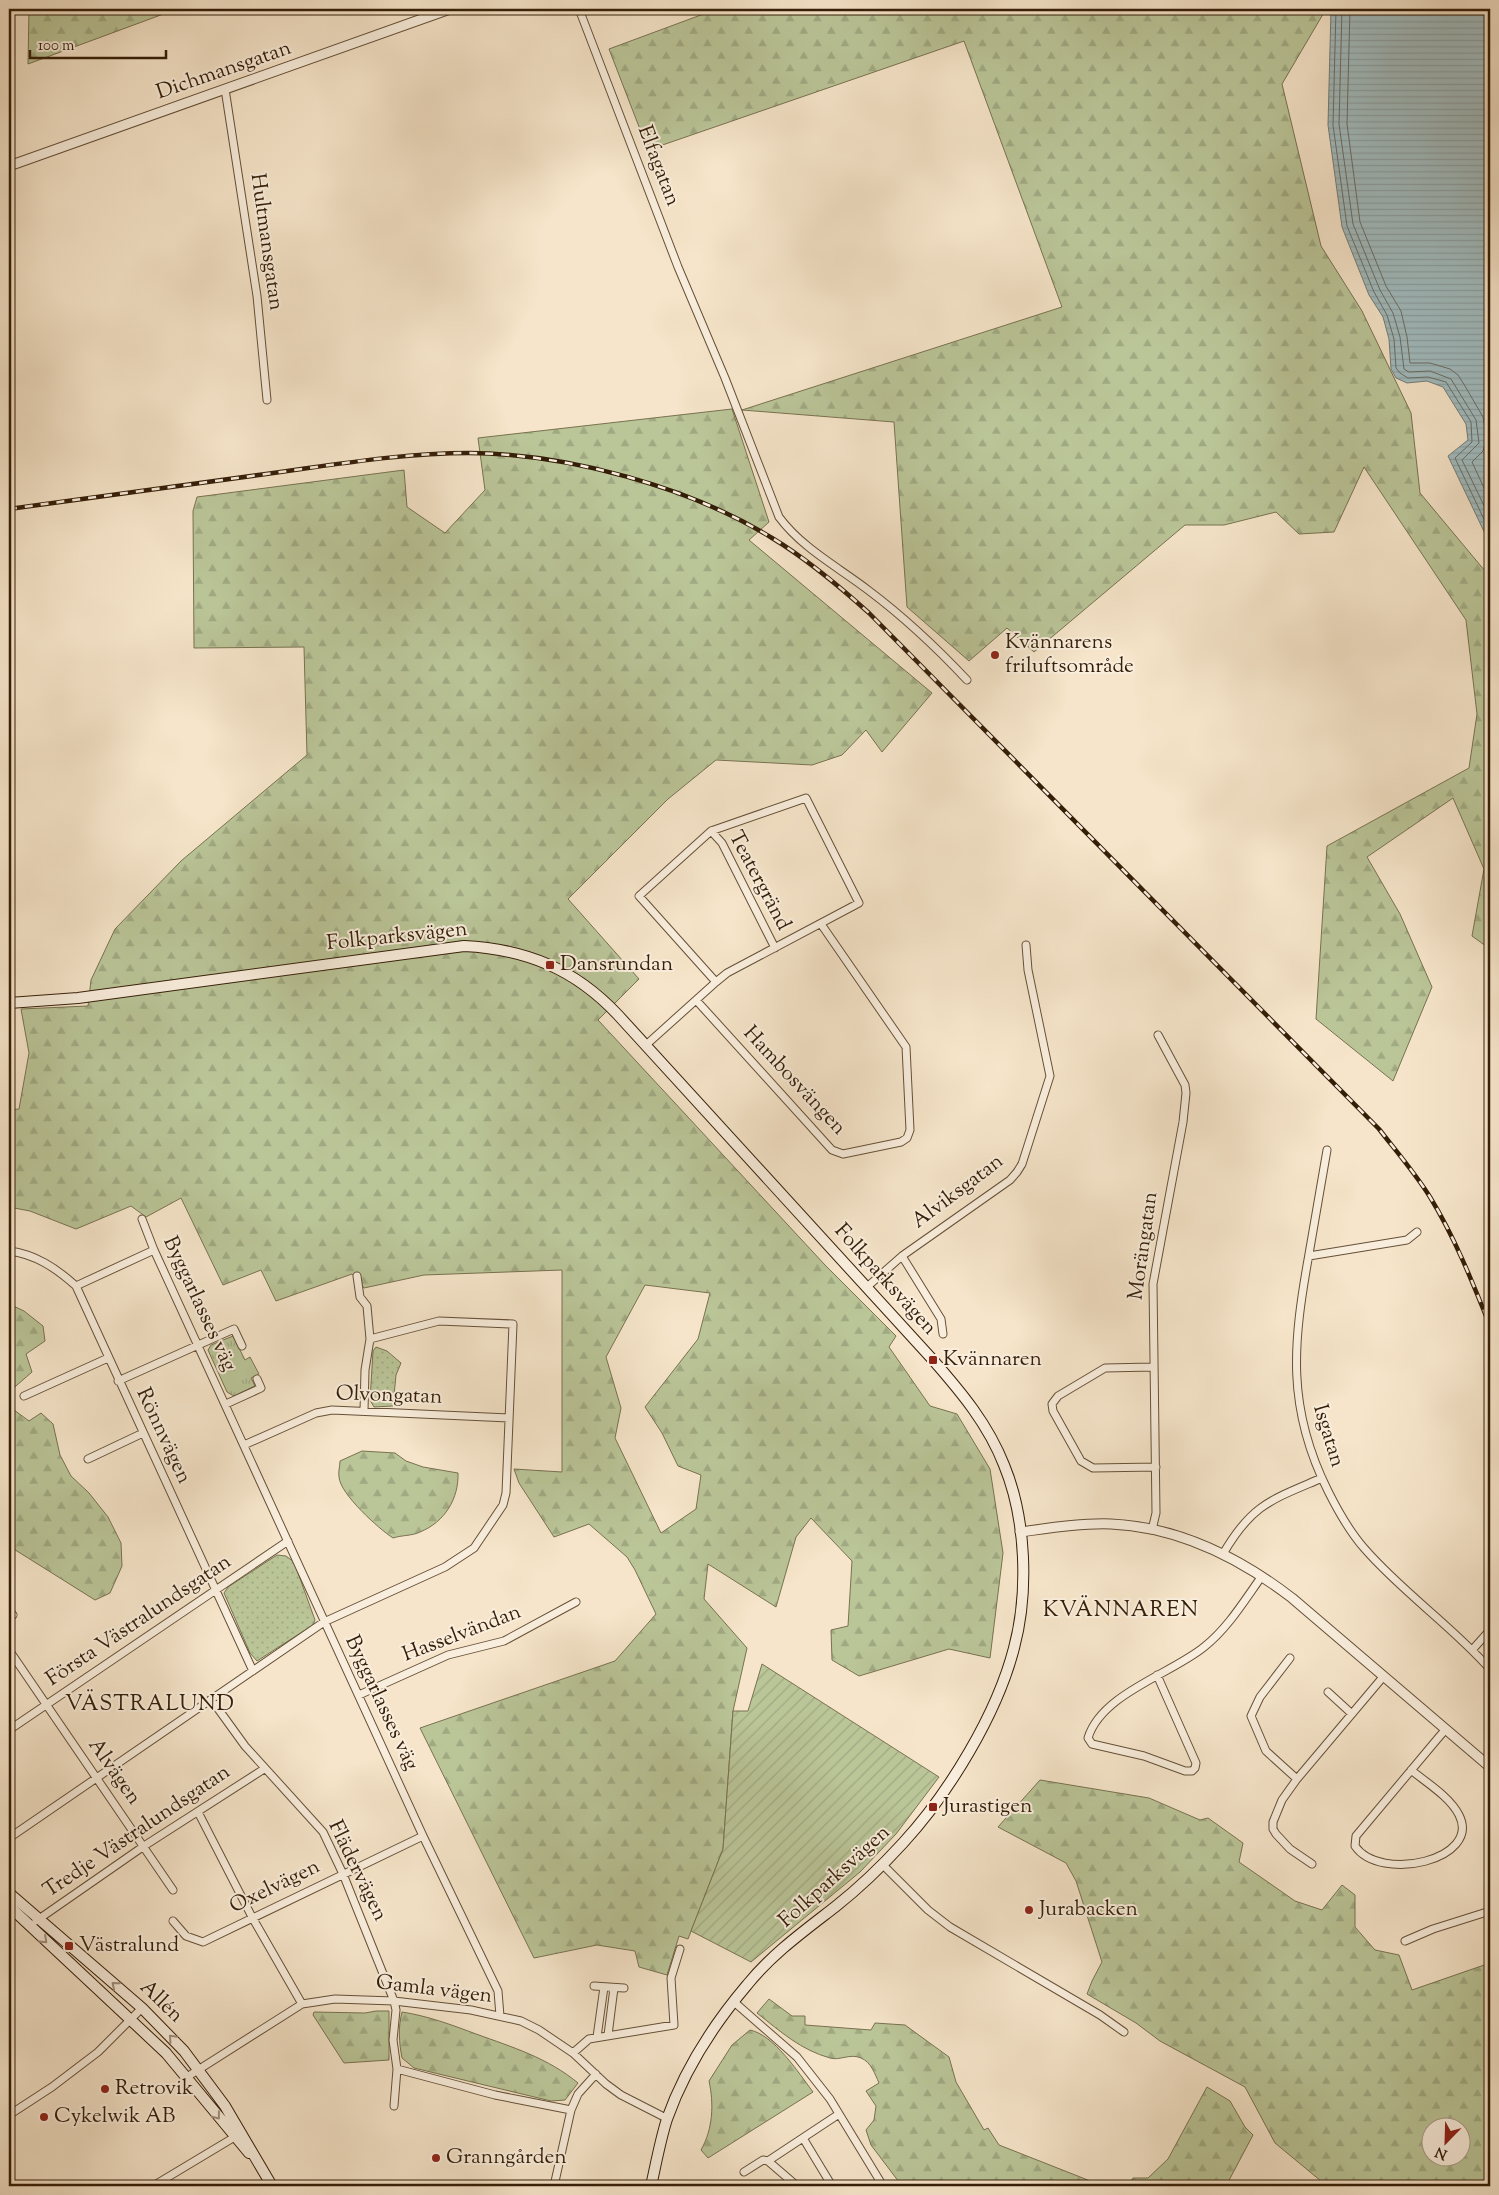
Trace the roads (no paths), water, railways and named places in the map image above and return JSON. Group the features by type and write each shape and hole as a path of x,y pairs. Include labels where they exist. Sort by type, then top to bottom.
{"main road":[{"name":"Folkparksvägen","path":"9,1003 78,998 441,948 490,948 534,958 559,969 584,984 606,1002 867,1287 946,1375 980,1417 1005,1466 1016,1504 1024,1563 1023,1593 1014,1648 1005,1676 970,1749 925,1817 856,1889 770,1960 733,2001 691,2068 668,2119 651,2186"},
{"name":"Allén","path":"9,1893 33,1922 188,2077 238,2135"},
{"name":"Allén","path":"9,1906 33,1922 142,2008 184,2051 199,2070 238,2135 272,2186"}],"street":[{"name":"Dichmansgatan","path":"9,166 450,9"},
{"name":"Elfagatan","path":"579,9 654,207 779,518 790,532 869,591 934,644 967,680"},
{"name":"Hultmansgatan","path":"225,89 257,296 267,400"},
{"path":"646,1045 727,973 859,903 806,798 712,831 639,896 716,982"},
{"name":"Teatergränd","path":"712,831 722,843 775,948"},
{"name":"Hambosvängen","path":"696,1000 832,1150 843,1154 901,1142 907,1138 910,1130 906,1047 821,924"},
{"name":"Alviksgatan","path":"867,1287 902,1256 1010,1180 1022,1164 1050,1076 1028,970 1026,945"},
{"name":"Morängatan","path":"1152,1530 1156,1513 1153,1284 1183,1122 1186,1094 1185,1085 1158,1035"},
{"name":"Isgatan","path":"1327,1150 1296,1332 1297,1391 1309,1448 1322,1478 1349,1528 1376,1561 1473,1649 1490,1669"},
{"name":"Byggarlasses väg","path":"142,1219 154,1250 324,1622 423,1836 498,1991 500,2016"},
{"path":"1309,1256 1407,1240 1417,1232"},
{"name":"Rönnvägen","path":"9,1250 43,1261 76,1286 253,1671"},
{"path":"76,1286 154,1250"},
{"name":"Alviksgatan","path":"902,1256 941,1319 942,1334"},
{"path":"357,1276 360,1297 367,1306 370,1339 365,1370 364,1411"},
{"path":"9,1838 324,1622 445,1567 474,1548 503,1505 506,1493 513,1324 439,1321 370,1339"},
{"path":"118,1380 234,1329 242,1346"},
{"path":"24,1396 108,1358"},
{"path":"1153,1367 1105,1368 1058,1396 1052,1404 1053,1411 1081,1461 1093,1468 1156,1467"},
{"name":"Byggarlasses väg","path":"226,1404 261,1388 257,1379"},
{"name":"Olvongatan","path":"244,1445 316,1413 332,1410 509,1418"},
{"path":"88,1460 143,1433"},
{"path":"1223,1554 1241,1526 1259,1508 1270,1501 1322,1478"},
{"path":"1020,1532 1068,1526 1110,1524 1152,1530 1191,1540 1223,1554 1262,1576 1292,1598 1490,1767"},
{"name":"Första Västralundsgatan","path":"9,1730 288,1541"},
{"path":"1157,1676 1196,1764 1192,1771 1185,1771 1144,1756 1102,1748 1092,1744 1088,1738 1095,1722 1108,1709 1140,1684 1191,1656 1217,1635 1230,1621 1262,1576"},
{"name":"Hasselvändan","path":"359,1695 448,1655 504,1641 576,1602"},
{"path":"1473,1649 1490,1630"},
{"name":"Alvägen","path":"9,1650 173,1890"},
{"path":"1290,1658 1260,1698 1253,1709 1252,1716 1266,1751 1297,1779"},
{"path":"1312,1864 1290,1849 1273,1829 1273,1822 1282,1800 1297,1779 1383,1677"},
{"path":"1328,1692 1352,1714"},
{"name":"Flädervägen","path":"211,1699 245,1746 323,1832 343,1874 396,2010 394,2040 397,2069 394,2106"},
{"path":"1411,1770 1453,1806 1461,1820 1460,1835 1450,1850 1436,1858 1413,1865 1382,1863 1358,1851 1355,1846 1356,1836 1411,1770 1446,1730"},
{"name":"Tredje Västralundsgatan","path":"33,1922 144,1846 264,1768"},
{"path":"198,1812 252,1917 302,2004"},
{"name":"Oxelvägen","path":"173,1921 186,1936 203,1942 423,1836"},
{"path":"882,1864 928,1910 950,1927 1092,2010 1124,2032"},
{"path":"1405,1941 1433,1929 1490,1911"},
{"path":"574,2053 589,2039 596,2037 674,2025 671,1978 680,1949"},
{"path":"594,1986 624,1988"},
{"path":"596,2037 604,1987"},
{"path":"608,2036 614,1988"},
{"name":"Gamla vägen","path":"188,2077 302,2004 335,1999 394,2001 471,2010 521,2021 539,2030 574,2053 606,2084 633,2102 668,2119"},
{"path":"733,2001 797,2057 839,2114 882,2184 873,2186"},
{"path":"9,2115 52,2087 98,2052 142,2008"},
{"path":"397,2069 496,2095 571,2110"},
{"path":"554,2186 571,2110 578,2094 596,2074"},
{"path":"768,2161 839,2114"},
{"path":"153,2186 238,2135"},
{"path":"803,2138 832,2186"},
{"path":"744,2172 763,2160 768,2161 797,2186"}],"water":[{"path":"1331,9 1490,9 1490,544 1448,456 1468,440 1466,424 1443,387 1427,381 1407,383 1396,378 1391,369 1389,339 1383,317 1369,295 1342,227 1328,125"}],"railway":[{"path":"9,509 367,460 469,453 546,459 626,476 703,503 739,519 798,555 869,613 1379,1129 1418,1179 1439,1212 1463,1260 1490,1326"}],"place":[{"name":"Kvännarens friluftsområde","path":"995,655"},
{"name":"Dansrundan","path":"550,965"},
{"name":"Kvännaren","path":"933,1360"},
{"name":"Jurastigen","path":"933,1807"},
{"name":"Jurabacken","path":"1029,1910"},
{"name":"Västralund","path":"69,1946"},
{"name":"Retrovik","path":"105,2089"},
{"name":"Cykelwik AB","path":"44,2117"},
{"name":"Granngården","path":"436,2158"}],"district":[{"name":"KVÄNNAREN","path":"1121,1611"},
{"name":"VÄSTRALUND","path":"150,1705"}]}
